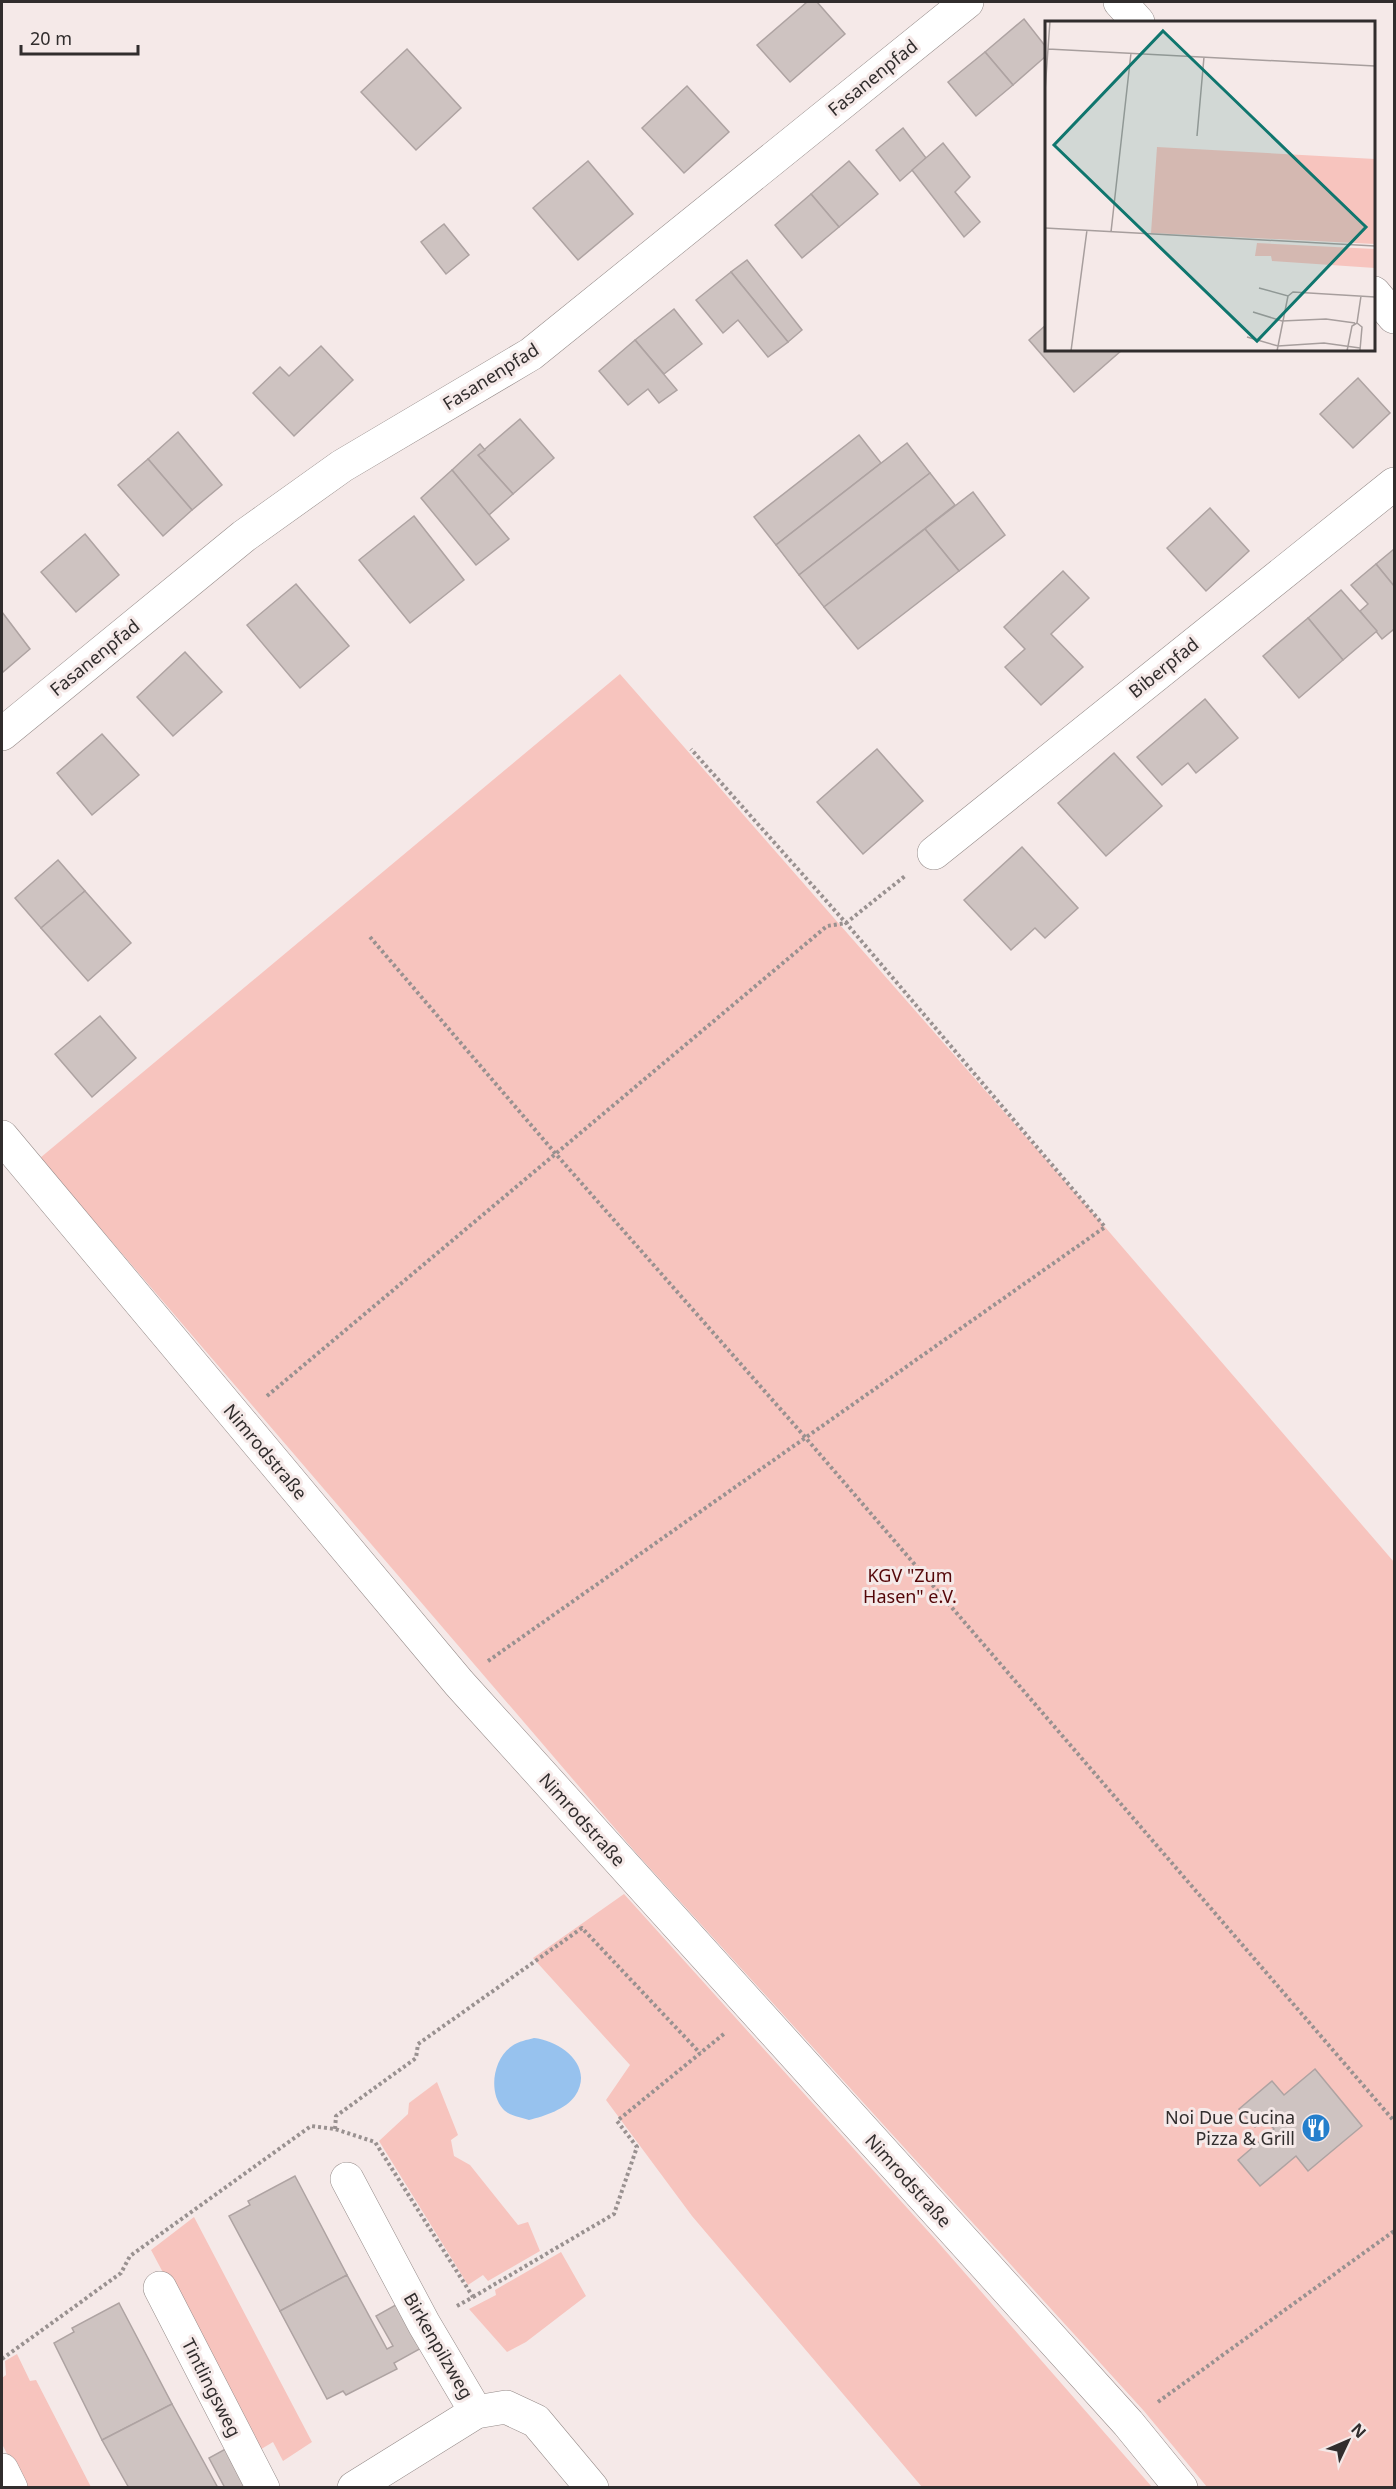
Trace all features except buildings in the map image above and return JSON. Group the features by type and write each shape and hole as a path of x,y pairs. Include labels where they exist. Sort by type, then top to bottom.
{"street":[{"name":"Fasanenpfad","path":"2,734 244,536 342,466 531,354 967,2"},
{"path":"1120,2 1137,21"},
{"path":"1375,294 1395,317"},
{"name":"Biberpfad","path":"934,853 1395,484"},
{"name":"Nimrodstraße","path":"2,1137 459,1683 1128,2423 1181,2487"},
{"name":"Birkenpilzweg","path":"347,2179 424,2324 476,2412 506,2407 536,2421 592,2487"},
{"name":"Tintlingsweg","path":"160,2288 263,2487"},
{"path":"354,2487 476,2412"},
{"path":"2,2470 11,2487"}],"path":[{"path":"459,1683 1105,1227 846,923 691,749"},
{"path":"239,1420 826,926 846,923 934,853"},
{"path":"370,937 1395,2121"},
{"path":"335,2129 336,2116 416,2058 418,2044 582,1928 700,2053"},
{"path":"424,2324 614,2214 637,2147 616,2121 754,2010"},
{"path":"2,2359 121,2273 130,2256 311,2126 335,2129 375,2142 472,2297"},
{"path":"1128,2423 1395,2231"}],"green space":[{"name":"KGV \"Zum Hasen\" e.V.","path":"620,674 1105,1227 1394,1562 1394,2487 1207,2487 1144,2411 637,1854 40,1158"},
{"path":"624,1894 936,2240 1152,2487 922,2487 692,2216 606,2100 630,2065 533,1958"},
{"path":"437,2082 458,2135 451,2140 454,2156 470,2165 518,2225 528,2222 540,2251 488,2281 483,2275 468,2285 379,2141 408,2114 409,2103"},
{"path":"194,2217 312,2442 283,2461 273,2442 258,2451 151,2250"},
{"path":"561,2252 586,2296 526,2342 507,2352 469,2309 496,2295 495,2290"},
{"path":"17,2354 30,2381 36,2380 91,2487 24,2487 2,2444 2,2378 6,2375 5,2361"}],"water":[{"path":"534,2038 555,2044 564,2050 578,2065 581,2075 580,2085 571,2101 555,2111 529,2120 512,2115 503,2109 495,2094 494,2085 500,2059 512,2046"}],"place":[{"name":"Noi Due Cucina Pizza & Grill","path":"1316,2128"}]}
